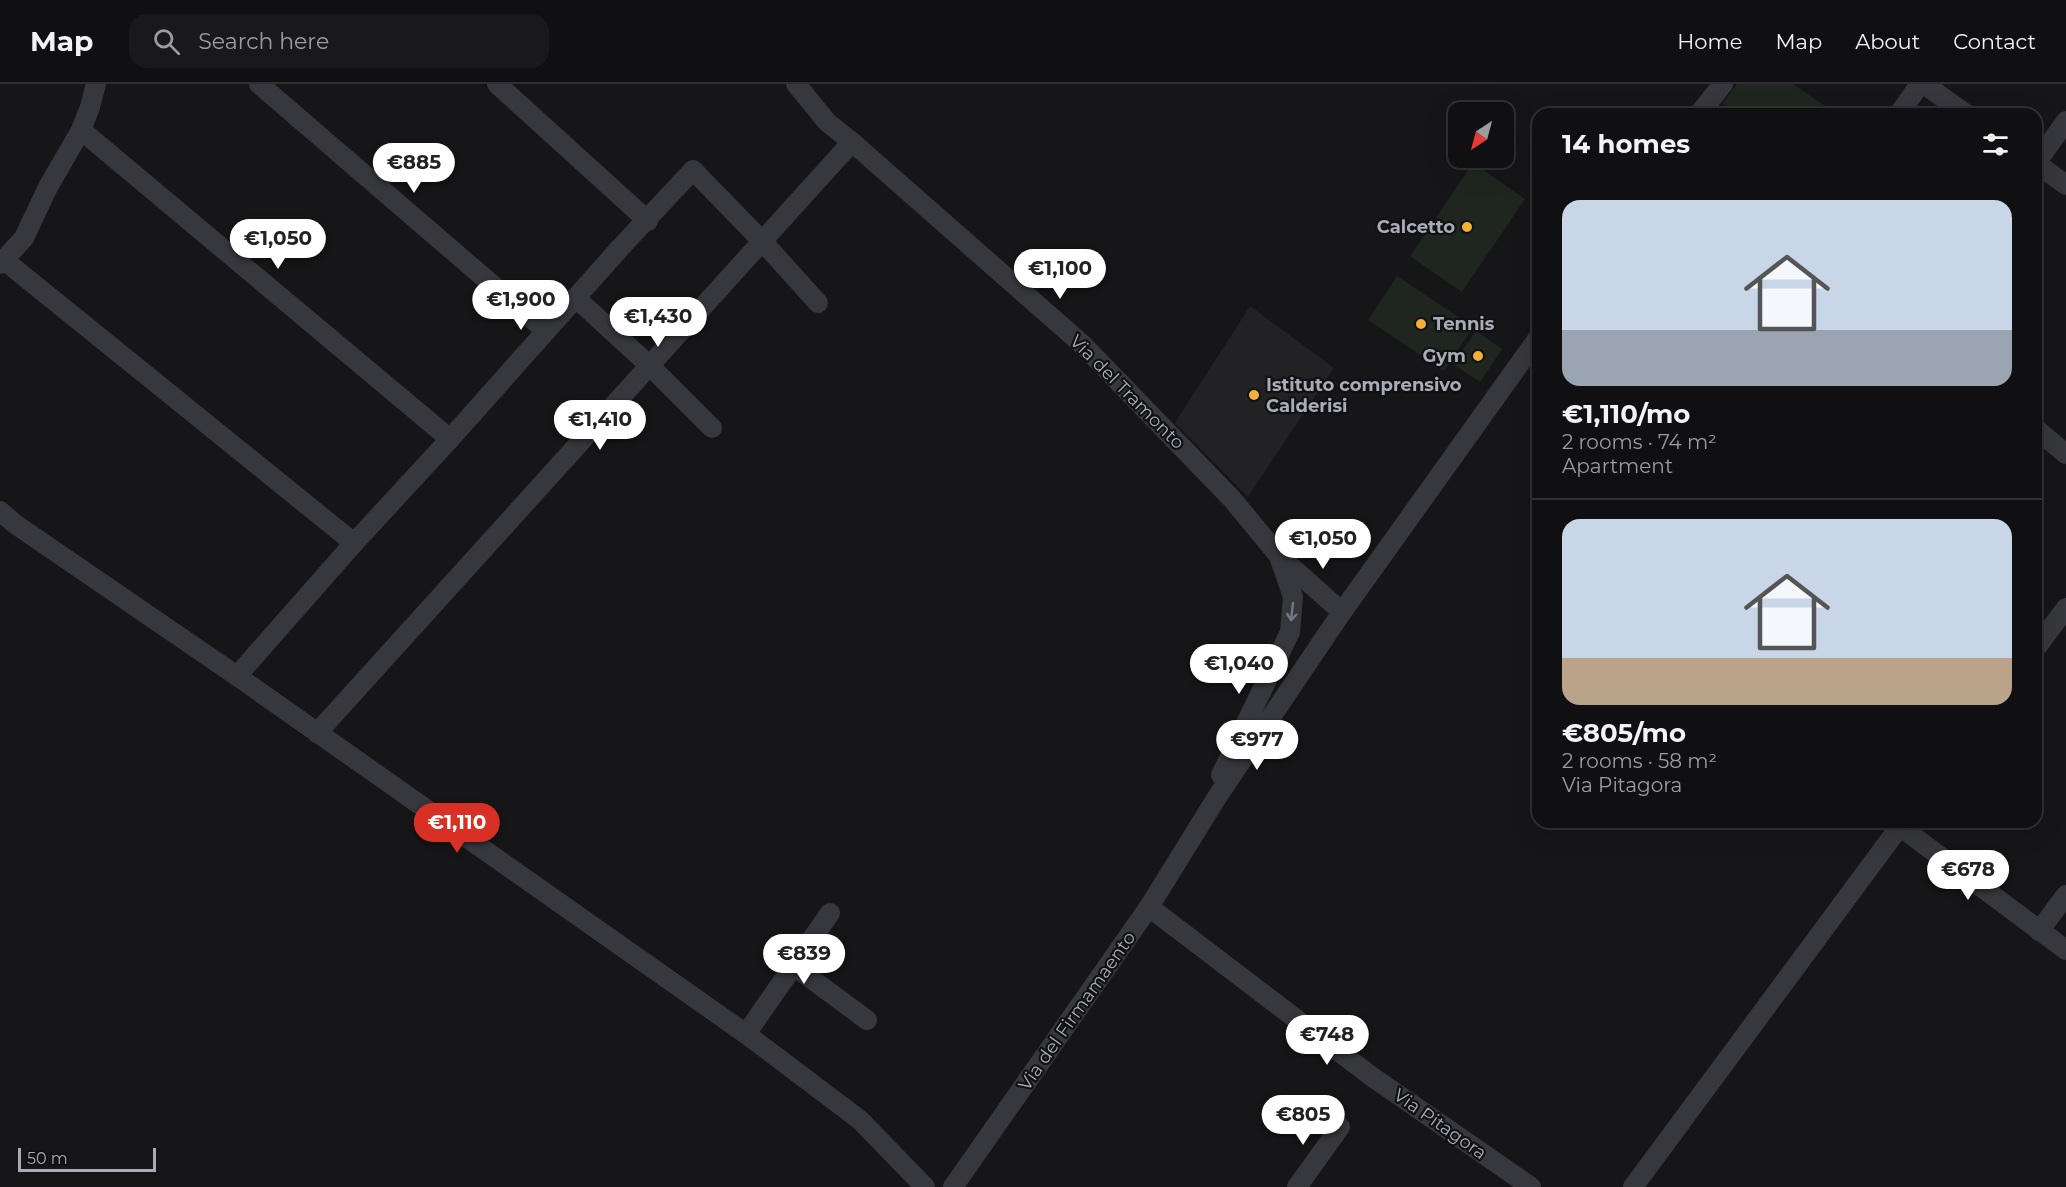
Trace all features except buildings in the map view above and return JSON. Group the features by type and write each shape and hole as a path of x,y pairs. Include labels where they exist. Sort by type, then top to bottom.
{"street":[{"path":"96,84 81,130 48,187 24,238 2,262 354,543"},
{"path":"259,84 546,331"},
{"path":"497,84 648,220"},
{"name":"Via del Tramonto","path":"796,84 827,122 1083,345 1232,499 1279,556 1342,612"},
{"path":"1704,108 1723,84"},
{"path":"1904,108 1922,84 1957,108"},
{"path":"2042,155 2066,121"},
{"path":"81,130 450,438"},
{"path":"317,733 651,367 852,142"},
{"path":"2042,167 2066,185"},
{"path":"237,676 354,543 693,170 818,303"},
{"path":"576,298 651,367 712,428"},
{"name":"Via del Firmamaento","path":"952,1187 1149,907 1342,612 1532,346"},
{"path":"2042,442 2066,454"},
{"path":"0,511 15,524 237,676 746,1034 860,1120 925,1187"},
{"name":"Via del Firmamaento","path":"1196,832 1290,632 1293,597 1279,556"},
{"path":"2042,640 2066,608"},
{"path":"1633,1187 1896,828"},
{"path":"1904,828 2066,950"},
{"path":"2039,930 2066,895"},
{"name":"Via Pitagora","path":"1149,907 1371,1076 1531,1187"},
{"path":"746,1034 830,914"},
{"path":"794,966 867,1020"},
{"path":"1297,1187 1340,1127"}],"shaded area":[{"path":"1737,84 1793,84 1828,108 1728,108 1722,104"},
{"name":"Calcetto","path":"1470,168 1480,168 1525,199 1462,292 1410,256"},
{"name":"Tennis","path":"1397,276 1473,327 1444,371 1368,320"},
{"name":"Istituto comprensivo Calderisi","path":"1250,306 1334,368 1248,497 1175,423"},
{"name":"Gym","path":"1476,331 1502,349 1480,382 1453,364"}],"place":[{"name":"Calcetto","path":"1467,227"},
{"name":"Tennis","path":"1421,324"},
{"name":"Gym","path":"1478,356"},
{"name":"Istituto comprensivo Calderisi","path":"1254,395"}]}
